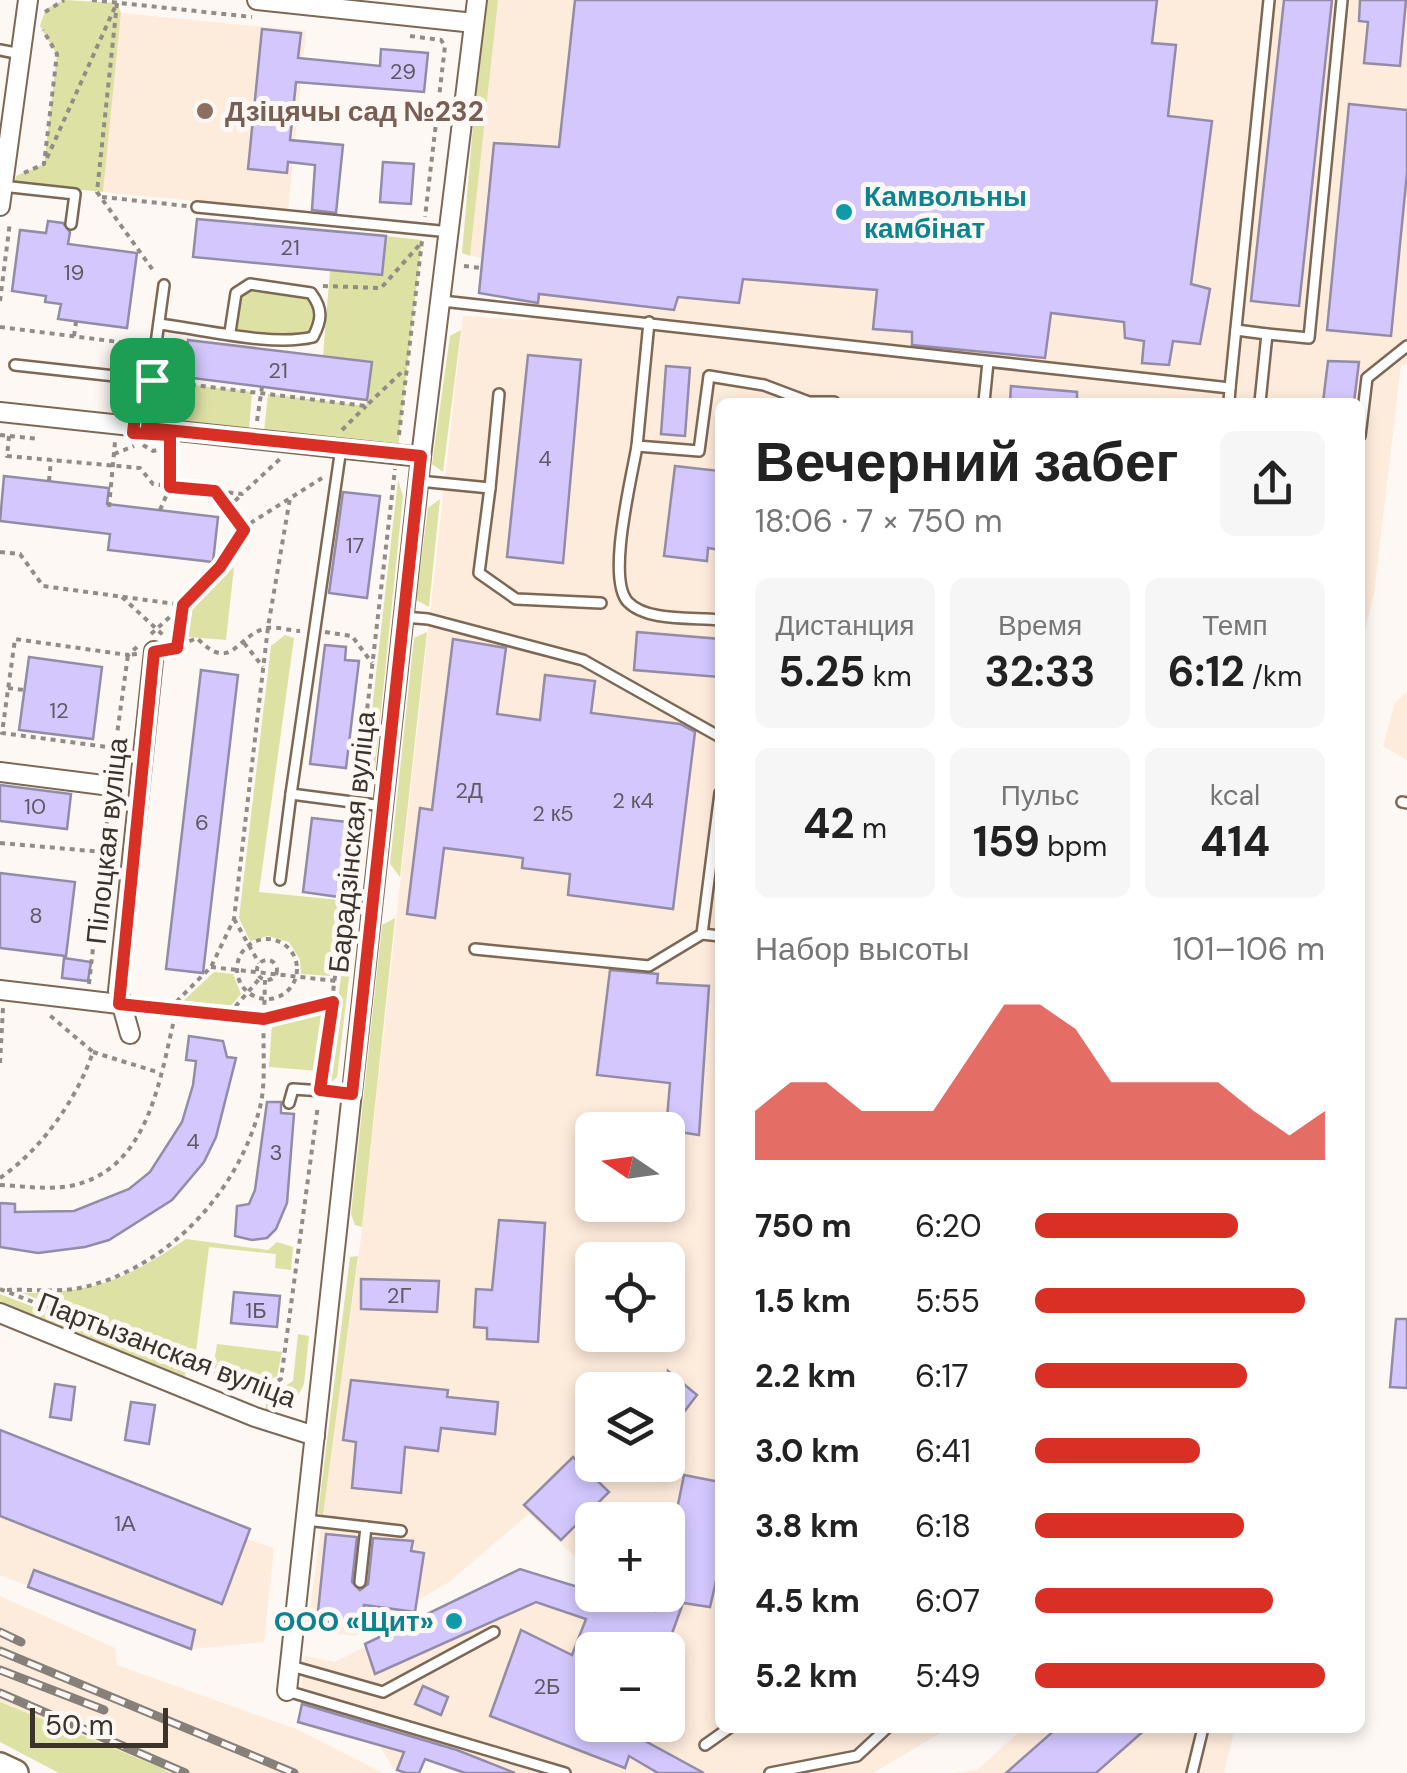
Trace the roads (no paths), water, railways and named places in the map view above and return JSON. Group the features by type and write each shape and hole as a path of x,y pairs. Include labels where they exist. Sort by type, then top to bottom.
{"main road":[{"path":"0,1766 16,1773"}],"street":[{"path":"0,206 9,186 28,0"},
{"path":"257,0 379,6 474,23"},
{"name":"Барадзінская вуліца","path":"287,1691 421,456 476,0"},
{"path":"0,412 421,456"},
{"name":"Пілоцкая вуліца","path":"130,1034 119,1004 154,652"},
{"path":"0,772 111,786"},
{"path":"0,990 119,1004"},
{"name":"Партызанская вуліца","path":"0,1313 255,1417 314,1436"}],"lane":[{"path":"1229,398 1269,0"},
{"path":"1236,330 1310,338 1342,0"},
{"path":"0,50 21,54"},
{"path":"9,186 74,194 71,224"},
{"path":"197,206 450,232"},
{"path":"159,324 298,341 313,337 322,314 312,293 250,284 236,294 230,332"},
{"path":"140,427 152,380 164,285"},
{"path":"442,301 1230,388"},
{"path":"649,322 637,446 618,564 622,590 628,602 650,613 715,620"},
{"path":"1260,398 1267,334"},
{"path":"1364,398 1366,378 1407,346"},
{"path":"984,398 988,362"},
{"path":"16,366 152,380"},
{"path":"637,446 699,452 709,376 764,385 798,398"},
{"path":"499,394 479,574 516,599 601,604"},
{"path":"280,880 336,448"},
{"path":"419,480 490,488"},
{"path":"404,618 466,628 583,660 715,734"},
{"path":"292,794 383,806"},
{"path":"702,934 715,832"},
{"path":"475,949 650,966 702,934 715,935"},
{"path":"290,1103 293,1089 352,1094"},
{"path":"306,1520 401,1532"},
{"path":"360,1582 366,1528"},
{"path":"288,1664 383,1692 494,1632"},
{"path":"287,1691 565,1773"},
{"path":"705,1745 721,1733"},
{"path":"770,1773 857,1756 882,1733"},
{"path":"1192,1773 1202,1733"}],"railway":[{"path":"0,1632 21,1642"},
{"path":"0,1651 294,1773"},
{"path":"0,1670 104,1710"},
{"path":"0,1693 185,1773"}],"place":[{"name":"Дзіцячы сад №232","path":"205,111"},
{"name":"Камвольны камбінат","path":"844,212"},
{"name":"ООО «Щит»","path":"454,1621"}]}
